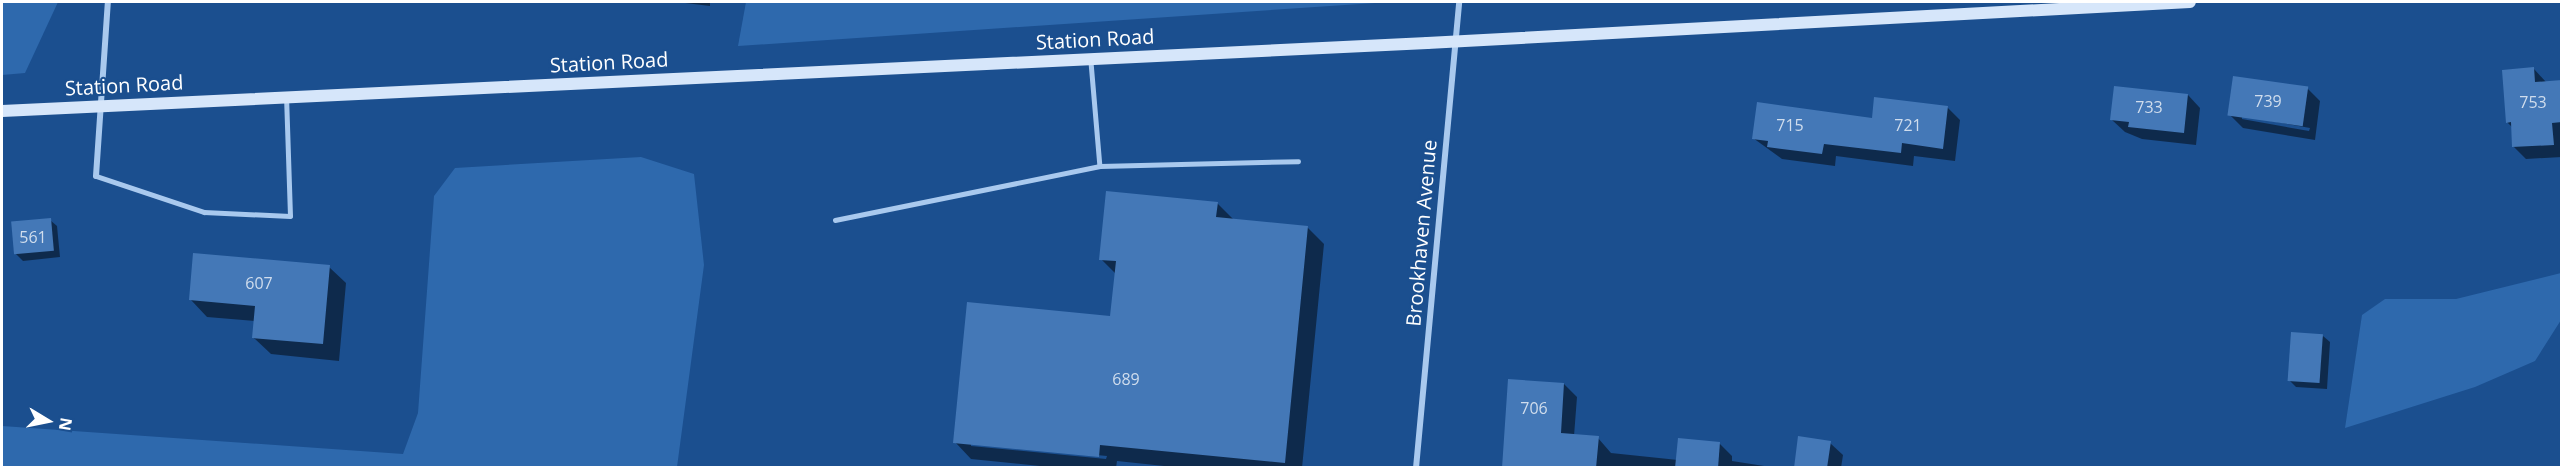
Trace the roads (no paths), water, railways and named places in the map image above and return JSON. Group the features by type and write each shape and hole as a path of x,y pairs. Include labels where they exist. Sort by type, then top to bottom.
{"main road":[{"name":"Station Road","path":"2,111 1456,42 2190,2"}],"street":[{"path":"96,176 104,105 108,2"},
{"name":"Brookhaven Avenue","path":"1416,468 1459,2"}],"lane":[{"path":"1090,59 1100,166"},
{"path":"96,176 204,212 290,216 286,97"},
{"path":"835,220 1100,166 1298,160"}]}
